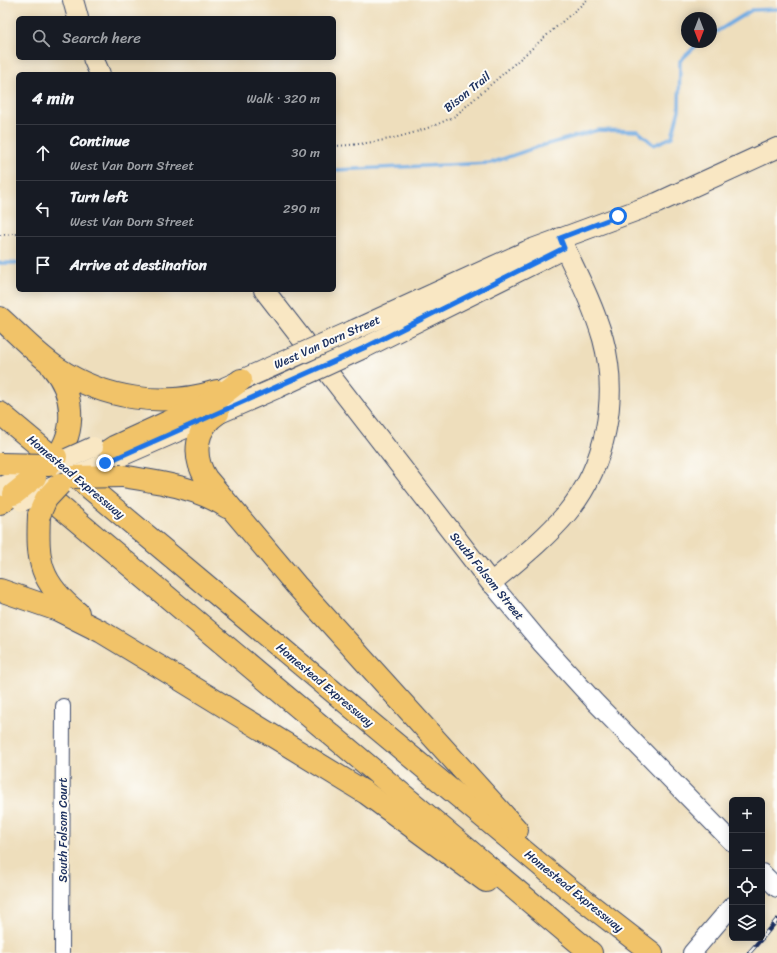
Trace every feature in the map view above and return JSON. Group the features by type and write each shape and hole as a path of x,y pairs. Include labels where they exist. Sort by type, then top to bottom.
{"highway":[{"path":"0,318 57,368 91,386 131,397 157,400 187,398 217,391"},
{"path":"40,354 63,382 70,411 70,428 60,452 38,548 46,577 63,600 102,632"},
{"path":"55,477 214,401 241,380"},
{"path":"218,413 205,425 200,434 197,447 199,465 206,478 296,585 568,888"},
{"name":"Homestead Expressway","path":"0,414 568,888 650,951"},
{"path":"0,456 591,953"},
{"path":"0,464 55,477 176,486 198,493 225,506 240,518"},
{"path":"0,590 58,610 102,632 366,793 586,953"}],"main road":[{"path":"73,0 77,16"},
{"path":"93,60 99,72"},
{"name":"West Van Dorn Street","path":"55,477 218,413 277,388 366,347 562,243 658,202 777,148"},
{"path":"491,583 552,529 567,512 580,494 593,471 606,428 610,387 603,339 596,318 562,243"},
{"name":"West Van Dorn Street","path":"0,510 55,477 217,391 527,251 562,243"},
{"name":"South Folsom Street","path":"266,292 491,583"}],"street":[{"name":"South Folsom Street","path":"491,583 595,702 729,839"},
{"name":"South Folsom Court","path":"62,953 63,706"},
{"path":"765,876 777,888"},
{"path":"692,953 729,910"}],"path":[{"name":"Bison Trail","path":"336,146 372,142 409,134 436,126 455,116 587,0"},
{"path":"0,235 16,234"}],"waterway":[{"path":"717,31 752,10 777,9"},
{"path":"336,170 491,163 537,147 598,130 638,131 654,145 672,137 679,110 680,61 694,48"},
{"path":"0,263 16,263"}],"railway":[{"path":"765,934 777,920"},
{"path":"749,953 759,941"}],"route":[{"path":"105,463 277,388 366,347 564,248 560,238 618,216"}]}
